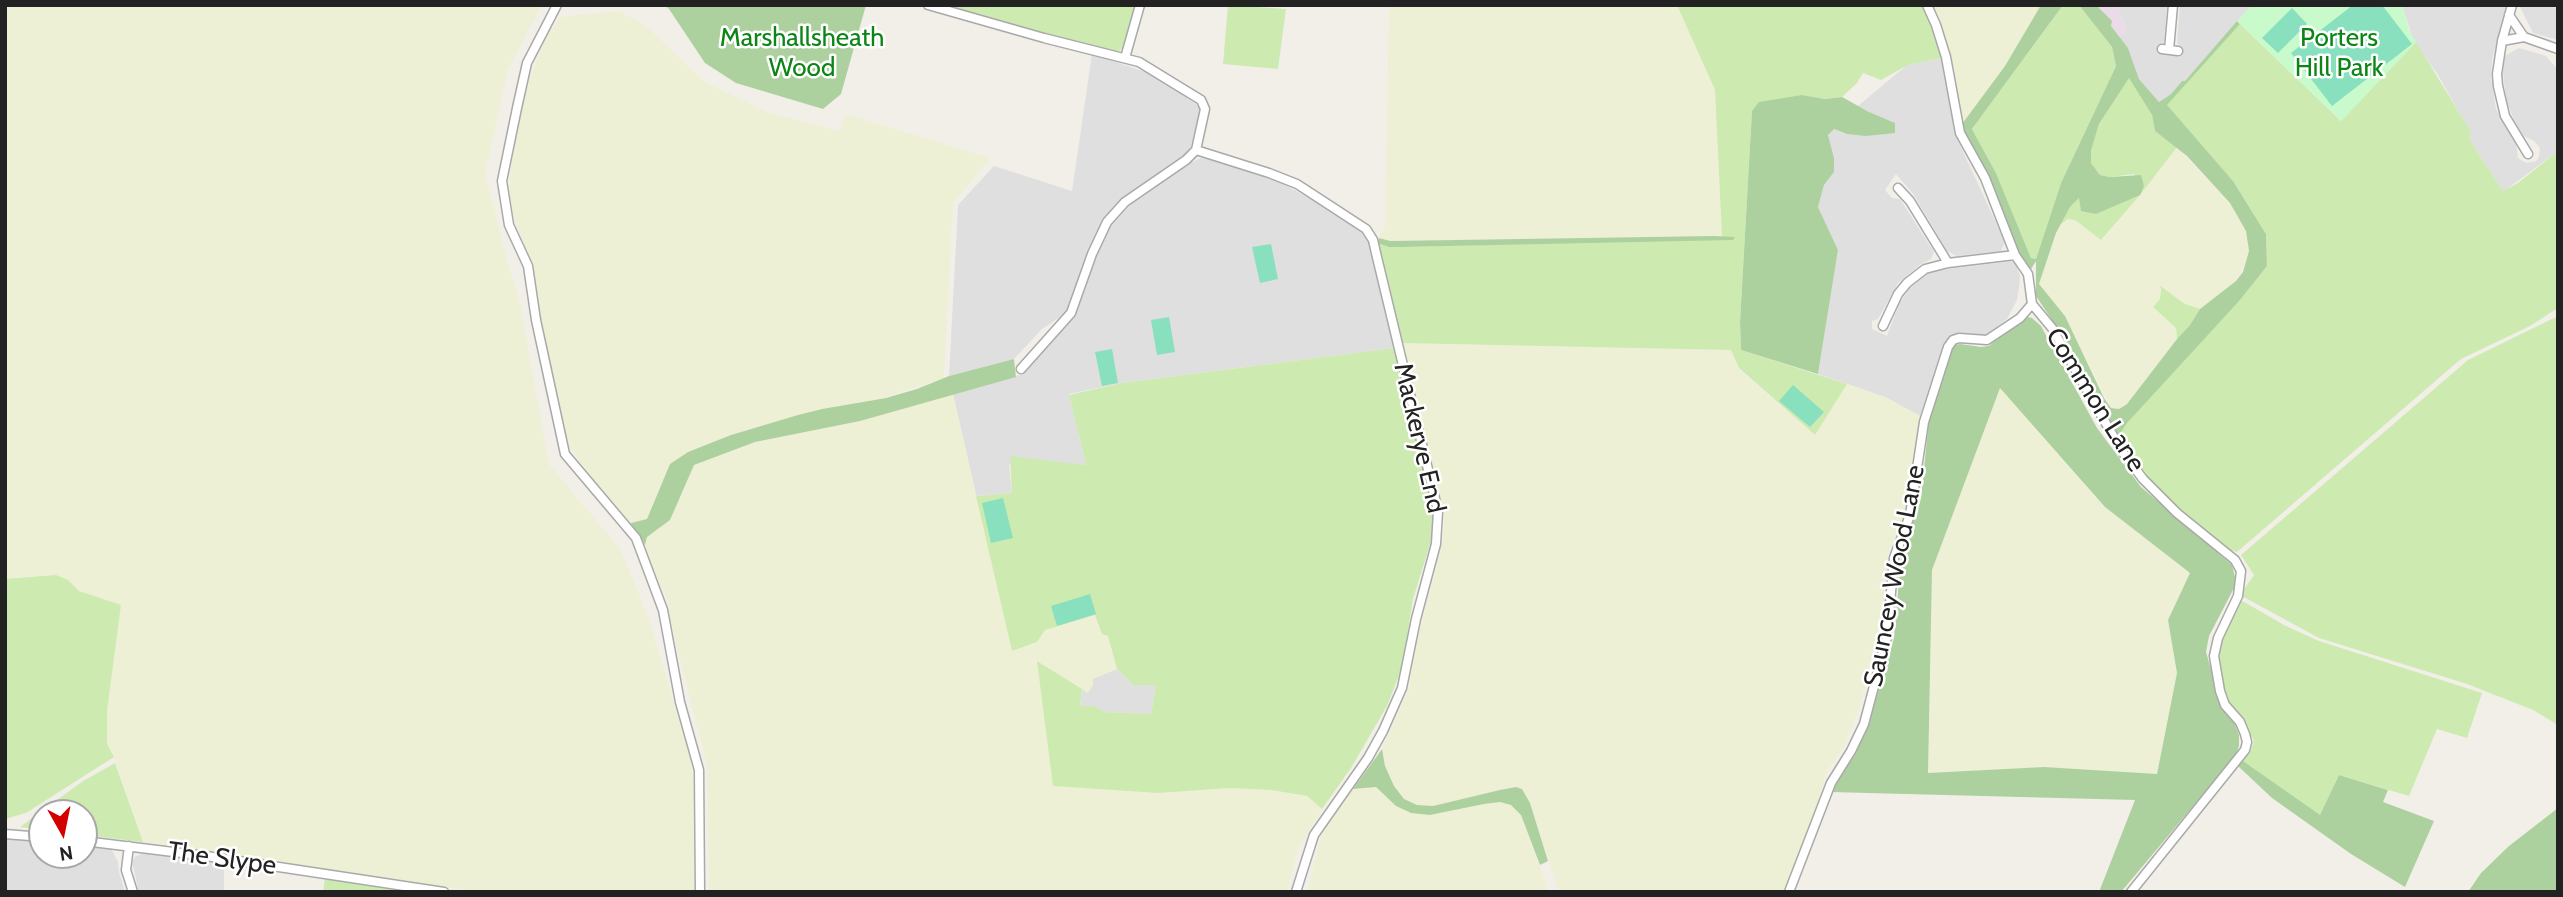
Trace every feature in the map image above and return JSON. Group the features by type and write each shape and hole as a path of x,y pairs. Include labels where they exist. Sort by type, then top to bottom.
{"street":[{"path":"557,5 527,63 502,181 509,225 528,266 536,320 565,454 636,538 663,610 680,702 699,770 699,892"},
{"path":"928,5 1125,58 1152,68 1201,100 1205,109 1196,150 1186,160 1125,202 1107,222 1092,254 1071,313 1021,369"},
{"path":"1125,58 1140,5"},
{"name":"Common Lane","path":"1927,5 1946,57 1960,133 1985,178 2015,255 2028,274 2032,304 2052,328 2121,450 2143,479 2177,513 2235,560 2242,576 2238,596 2218,638 2214,656 2225,705 2240,722 2248,742 2245,750 2131,892"},
{"path":"2170,50 2173,5"},
{"path":"2512,5 2502,41 2497,74 2500,100 2511,127 2528,154"},
{"path":"2509,15 2524,37"},
{"path":"2502,41 2524,37 2554,48 2558,57"},
{"name":"Mackerye End","path":"1196,150 1297,184 1366,229 1377,253 1438,511 1436,544 1399,696 1368,758 1314,835 1296,892"},
{"path":"1898,188 1910,201 1948,262"},
{"path":"1883,326 1898,294 1907,283 1926,269 1948,262 2015,255"},
{"name":"Sauncey Wood Lane","path":"1789,892 1831,783 1864,724 1887,637 1894,558 1910,514 1924,422 1948,346 1959,338 1987,340 2020,318 2032,304"},
{"path":"5,834 28,836"},
{"name":"The Slype","path":"98,843 443,892"},
{"path":"129,846 125,870 133,892"}],"shaded area":[{"path":"2096,5 2116,5 2127,32 2119,37 2111,26 2111,21"},
{"path":"2116,5 2167,5 2164,42 2160,45 2159,53 2179,56 2181,47 2177,43 2180,5 2252,5 2185,81 2159,102 2139,79 2128,48 2119,37 2127,32"},
{"path":"2402,5 2506,5 2492,60 2491,77 2496,109 2516,144 2518,158 2526,163 2536,161 2540,148 2524,136 2515,123 2506,100 2503,72 2505,56 2519,48 2546,56 2558,70 2558,151 2503,192 2472,144 2470,132 2438,75 2413,40"},
{"path":"2519,5 2558,7 2558,40 2533,33"},
{"path":"1092,54 1154,75 1201,108 1190,150 1184,159 1110,214 1071,306 1063,315 1042,329 1014,359 949,376 958,205 994,166 1072,191"},
{"path":"1942,58 1958,141 2005,242 2001,251 1957,256 1947,251 1914,195 1896,174 1885,190 1892,198 1900,199 1934,252 1931,259 1898,283 1878,319 1872,321 1872,329 1887,336 1900,302 1911,287 1927,274 1939,270 2015,261 2020,277 2017,300 2007,319 1988,334 1950,340 1943,345 1920,416 1885,397 1818,374 1838,250 1818,207 1824,185 1834,172 1834,158 1828,135 1833,129 1847,134 1869,112 1858,106 1907,65"},
{"path":"1201,158 1236,163 1278,181 1334,212 1361,231 1372,249 1394,348 1122,383 1069,394 1086,465 1009,464 1012,493 976,496 953,394 1023,374 1076,312 1100,245 1109,228 1137,198"},
{"path":"1117,669 1133,685 1156,685 1151,714 1105,712 1094,706 1080,706 1082,689 1087,693 1092,679"},
{"path":"5,839 28,840 28,869 98,869 98,847 111,848 118,862 125,892 5,892"},
{"path":"144,853 224,862 224,892 139,892 132,862 135,857"}],"green space":[{"path":"5,5 542,5 508,69 485,174 518,293 549,464 620,549 648,616 690,757 695,788 694,892 478,892 143,842 107,744 107,711 121,606 34,576 5,579"},
{"name":"Marshallsheath Wood","path":"664,5 866,5 841,94 823,109 736,83 705,63"},
{"path":"943,5 1135,5 1123,48 1116,53"},
{"path":"1228,5 1286,9 1278,69 1223,64"},
{"path":"1389,5 1677,5 1715,90 1722,237 1390,241 1379,238 1385,225"},
{"path":"1677,5 1923,5 1933,28 1942,58 1908,65 1881,80 1863,73 1842,97 1825,99 1802,95 1752,111 1740,322 1741,350 1847,384 1815,435 1739,368 1731,350 1400,343 1377,243 1402,247 1734,238 1722,237 1715,90"},
{"path":"1931,5 2041,5 2005,66 1962,124 1947,47"},
{"path":"2041,5 2063,5 1972,129 1996,173 2031,258 2036,259 2061,183 2116,66 2112,47 2079,5 2096,5 2112,21 2111,26 2128,48 2139,79 2159,102 2185,81 2237,21 2240,24 2167,105 2233,181 2266,234 2267,266 2239,301 2128,422 2117,438 2072,350 2036,296 2036,261 2028,274 1985,178 1960,133 1962,124 2005,66","holes":["2129,78 2152,115 2155,131 2187,156 2230,203 2246,231 2249,251 2243,272 2236,281 2200,309 2127,404 2119,409 2111,408 2065,316 2039,284 2056,233 2070,207 2079,198 2081,211 2096,214 2140,195 2144,186 2141,175 2100,175 2091,163 2091,151 2099,124"]},
{"path":"2063,5 2079,5 2112,47 2116,66 2061,183 2036,259 2031,258 1996,173 1972,129"},
{"name":"Porters Hill Park","path":"2252,5 2402,5 2409,30 2416,42 2341,121 2237,21"},
{"path":"2353,5 2382,5 2412,44 2332,106 2291,53"},
{"path":"2292,8 2307,24 2278,53 2262,38"},
{"path":"619,11 645,25 705,82 765,111 839,131 846,114 991,158 953,203 944,378 883,398 798,415 731,435 688,452 658,489 654,508 647,519 631,523 600,490 571,449 562,422 539,319 533,265 508,204 511,166 525,93 543,43 560,17"},
{"path":"2240,24 2341,121 2416,42 2471,132 2469,138 2476,150 2503,191 2518,183 2558,151 2558,308 2530,326 2461,359 2237,552 2230,550 2161,493 2139,469 2117,438 2128,422 2267,266 2266,234 2233,181 2166,105"},
{"path":"2129,77 2152,115 2155,131 2177,147 2140,195 2101,240 2075,220 2068,219 2060,225 2070,207 2079,198 2111,207 2140,194 2134,174 2110,177 2100,175 2091,163 2091,151 2099,124"},
{"path":"1802,95 1825,99 1842,97 1895,123 1895,133 1866,136 1847,134 1834,129 1828,135 1834,158 1834,172 1824,185 1818,207 1838,250 1818,374 1741,350 1740,322 1752,111 1759,102"},
{"path":"2177,147 2230,203 2246,231 2249,251 2246,263 2236,281 2200,309 2185,304 2160,286 2160,299 2153,307 2176,328 2177,339 2127,404 2119,409 2111,408 2065,316 2039,284 2060,225 2068,219 2075,220 2102,240"},
{"path":"1735,237 1733,240 1402,247 1377,243 1379,238 1390,241"},
{"path":"1271,244 1278,279 1260,283 1252,247"},
{"path":"2159,285 2185,304 2200,309 2177,339 2176,328 2153,307 2160,299"},
{"path":"2023,316 2032,318 2041,326 2097,428 2141,487 2232,565 2235,577 2234,588 2209,636 2206,652 2221,704 2239,735 2236,755 2121,892 2099,892 2135,800 1830,792 1855,755 1869,722 1894,638 1901,557 1921,499 1929,419 1951,349 1960,344 1989,346","holes":["2000,388 2105,507 2190,573 2168,620 2177,673 2157,774 2044,767 1928,773 1932,570"]},
{"path":"2558,316 2558,725 2533,710 2467,684 2319,638 2240,595 2254,575 2241,555 2468,360"},
{"path":"1169,317 1175,352 1157,355 1151,320"},
{"path":"1400,343 1731,350 1739,369 1814,435 1847,384 1885,397 1920,416 1910,498 1886,563 1884,604 1860,706 1843,749 1827,771 1808,836 1785,892 1559,892 1530,803 1516,787 1433,806 1417,805 1404,799 1394,786 1385,766 1382,749 1409,690 1412,659 1441,550 1444,528 1443,511"},
{"path":"1394,348 1435,528 1413,599 1402,668 1387,706 1351,768 1322,809 1307,796 1271,790 1230,788 1158,793 1053,786 1037,661 1082,689 1080,706 1094,706 1105,712 1151,714 1156,685 1133,685 1117,669 1108,636 1102,634 1095,615 1045,630 1037,642 1012,651 976,496 1012,493 1010,456 1086,465 1069,395 1122,383"},
{"path":"1112,349 1118,383 1102,386 1095,352"},
{"path":"1014,359 1016,377 860,421 755,442 694,465 670,520 647,537 645,545 631,523 647,519 670,464 688,452 731,435 798,415 886,398 949,376"},
{"path":"1793,385 1824,412 1810,427 1779,401"},
{"path":"2000,387 2105,507 2190,573 2168,620 2177,673 2157,775 2044,767 1928,774 1932,570"},
{"path":"953,394 1012,651 1037,642 1045,630 1095,615 1102,634 1108,636 1117,669 1093,679 1088,693 1037,661 1158,793 1230,788 1271,790 1307,796 1322,809 1297,851 1287,892 709,892 707,766 670,619 668,600 651,568 645,545 647,537 670,520 694,465 755,442 860,421"},
{"path":"1003,498 1013,538 991,543 982,503"},
{"path":"56,575 68,580 79,591 121,605 107,711 107,744 114,757 48,799 28,799 28,812 5,819 5,579"},
{"path":"1090,594 1096,614 1057,626 1051,606"},
{"path":"2239,599 2284,625 2319,641 2482,693 2467,738 2437,729 2409,796 2339,775 2320,816 2243,761 2254,740 2225,700 2221,689 2219,648"},
{"path":"1382,749 1385,766 1394,786 1404,799 1417,805 1433,806 1500,790 1516,787 1522,789 1530,803 1548,861 1540,865 1521,815 1511,805 1500,802 1430,815 1411,813 1396,806 1376,787 1353,789"},
{"path":"2243,761 2320,815 2339,775 2388,790 2383,802 2434,821 2405,887 2351,854 2272,798 2238,766"},
{"path":"115,763 143,842 98,837 98,799 58,799"},
{"path":"1376,787 1396,806 1431,815 1500,802 1511,805 1521,815 1549,892 1307,892 1320,839 1332,815 1353,789"},
{"path":"2558,808 2558,892 2468,892 2481,873 2509,846"},
{"path":"325,878 417,892 323,892"}]}
